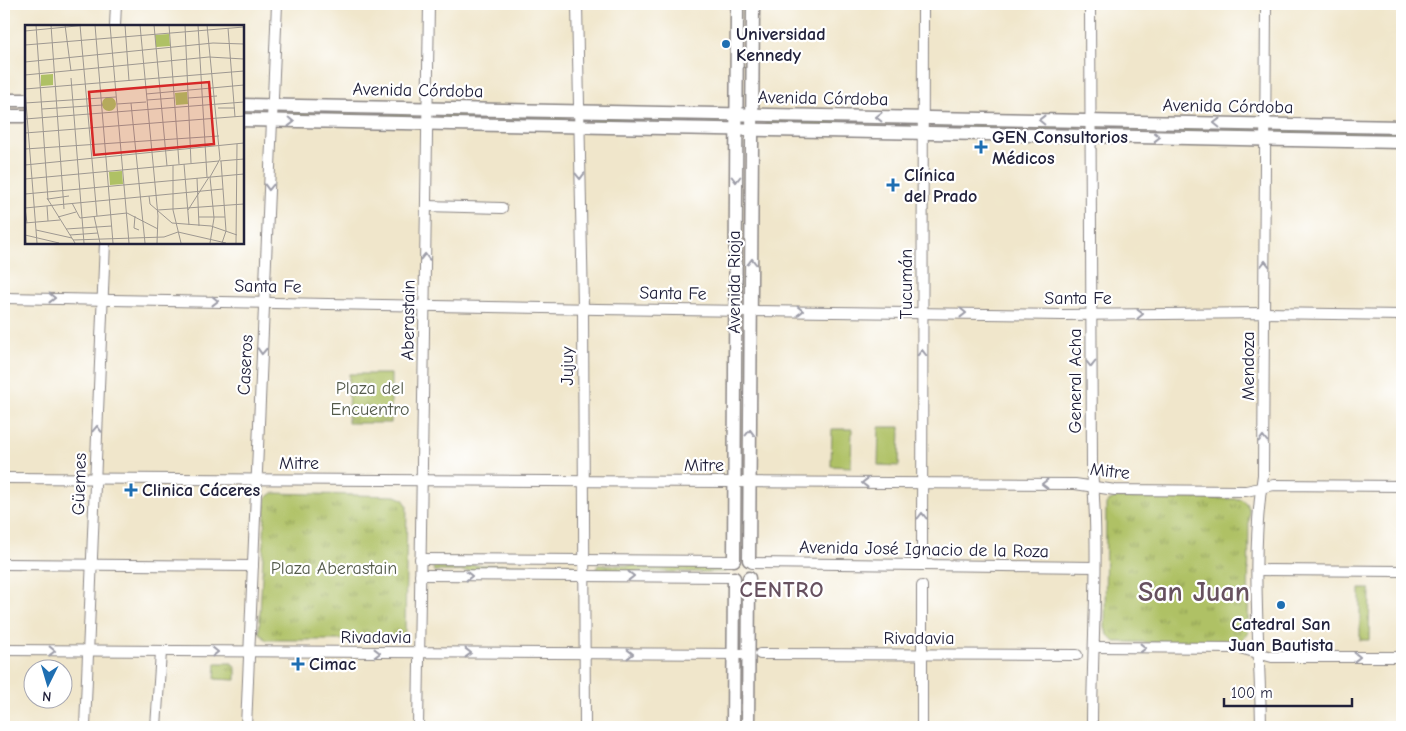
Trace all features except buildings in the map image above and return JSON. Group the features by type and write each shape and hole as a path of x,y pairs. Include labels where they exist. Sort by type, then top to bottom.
{"main road":[{"name":"Avenida Rioja","path":"733,561 737,4"},
{"name":"Avenida Rioja","path":"751,561 753,4"},
{"path":"4,100 25,100"},
{"name":"Avenida Córdoba","path":"244,105 1402,127"},
{"path":"4,116 25,116"},
{"name":"Avenida Córdoba","path":"244,120 1402,142"},
{"path":"733,577 742,581 749,578 754,570 751,561 740,557 733,561 730,568 733,577 733,727"},
{"path":"748,727 754,654 749,578"}],"street":[{"path":"115,25 116,4"},
{"name":"Caseros","path":"246,727 277,4"},
{"name":"Aberastain","path":"418,727 430,4"},
{"name":"Jujuy","path":"577,4 583,308 585,727"},
{"name":"Tucumán","path":"922,565 923,4"},
{"name":"General Acha","path":"1090,4 1092,470 1095,567 1092,727"},
{"name":"Mendoza","path":"1261,727 1258,508 1263,475 1266,4"},
{"path":"426,206 502,208"},
{"name":"Güemes","path":"85,727 105,244"},
{"name":"Santa Fe","path":"4,298 922,313 1402,315"},
{"name":"Mitre","path":"4,478 1075,484 1114,490 1246,491 1274,485 1402,486"},
{"path":"420,559 733,561"},
{"name":"Avenida José Ignacio de la Roza","path":"751,561 1095,567"},
{"path":"4,564 253,566"},
{"path":"1258,570 1402,571"},
{"path":"420,575 733,577"},
{"path":"922,586 922,727"},
{"path":"1094,647 1240,648 1272,657 1402,657"},
{"name":"Rivadavia","path":"4,650 1078,655"},
{"path":"156,727 161,652"}],"green space":[{"path":"283,112 414,114 415,118 284,116"},
{"path":"439,114 566,117 566,121 439,119"},
{"path":"591,117 725,119 725,124 592,122"},
{"path":"765,120 910,122 911,126 766,126"},
{"path":"935,124 1078,126 1079,130 935,127"},
{"path":"1100,127 1256,129 1256,134 1100,131"},
{"path":"1278,130 1402,131 1402,138 1278,134"},
{"name":"Plaza del Encuentro","path":"349,374 391,374 391,423 348,423"},
{"path":"879,427 900,427 899,466 878,465"},
{"path":"832,429 852,429 851,467 831,466"},
{"name":"Plaza Aberastain","path":"273,493 396,496 403,499 407,505 405,632 401,637 396,640 266,640 259,632 266,498"},
{"path":"1114,498 1241,499 1246,503 1249,510 1248,632 1242,640 1236,643 1115,642 1108,635 1105,628 1106,505"},
{"path":"434,565 573,565 575,568 573,572 434,571"},
{"path":"598,565 725,566 725,572 598,572 596,569"},
{"path":"1360,589 1370,589 1369,640 1360,640"},
{"path":"216,663 232,663 236,669 236,680 215,679"}],"place":[{"name":"Universidad Kennedy","path":"726,44"},
{"name":"GEN Consultorios Médicos","path":"981,147"},
{"name":"Clínica del Prado","path":"893,185"},
{"name":"Clinica Cáceres","path":"131,490"},
{"name":"Catedral San Juan Bautista","path":"1281,605"},
{"name":"Cimac","path":"298,664"}],"district":[{"name":"CENTRO","path":"782,589"},
{"name":"San Juan","path":"1194,591"}]}
